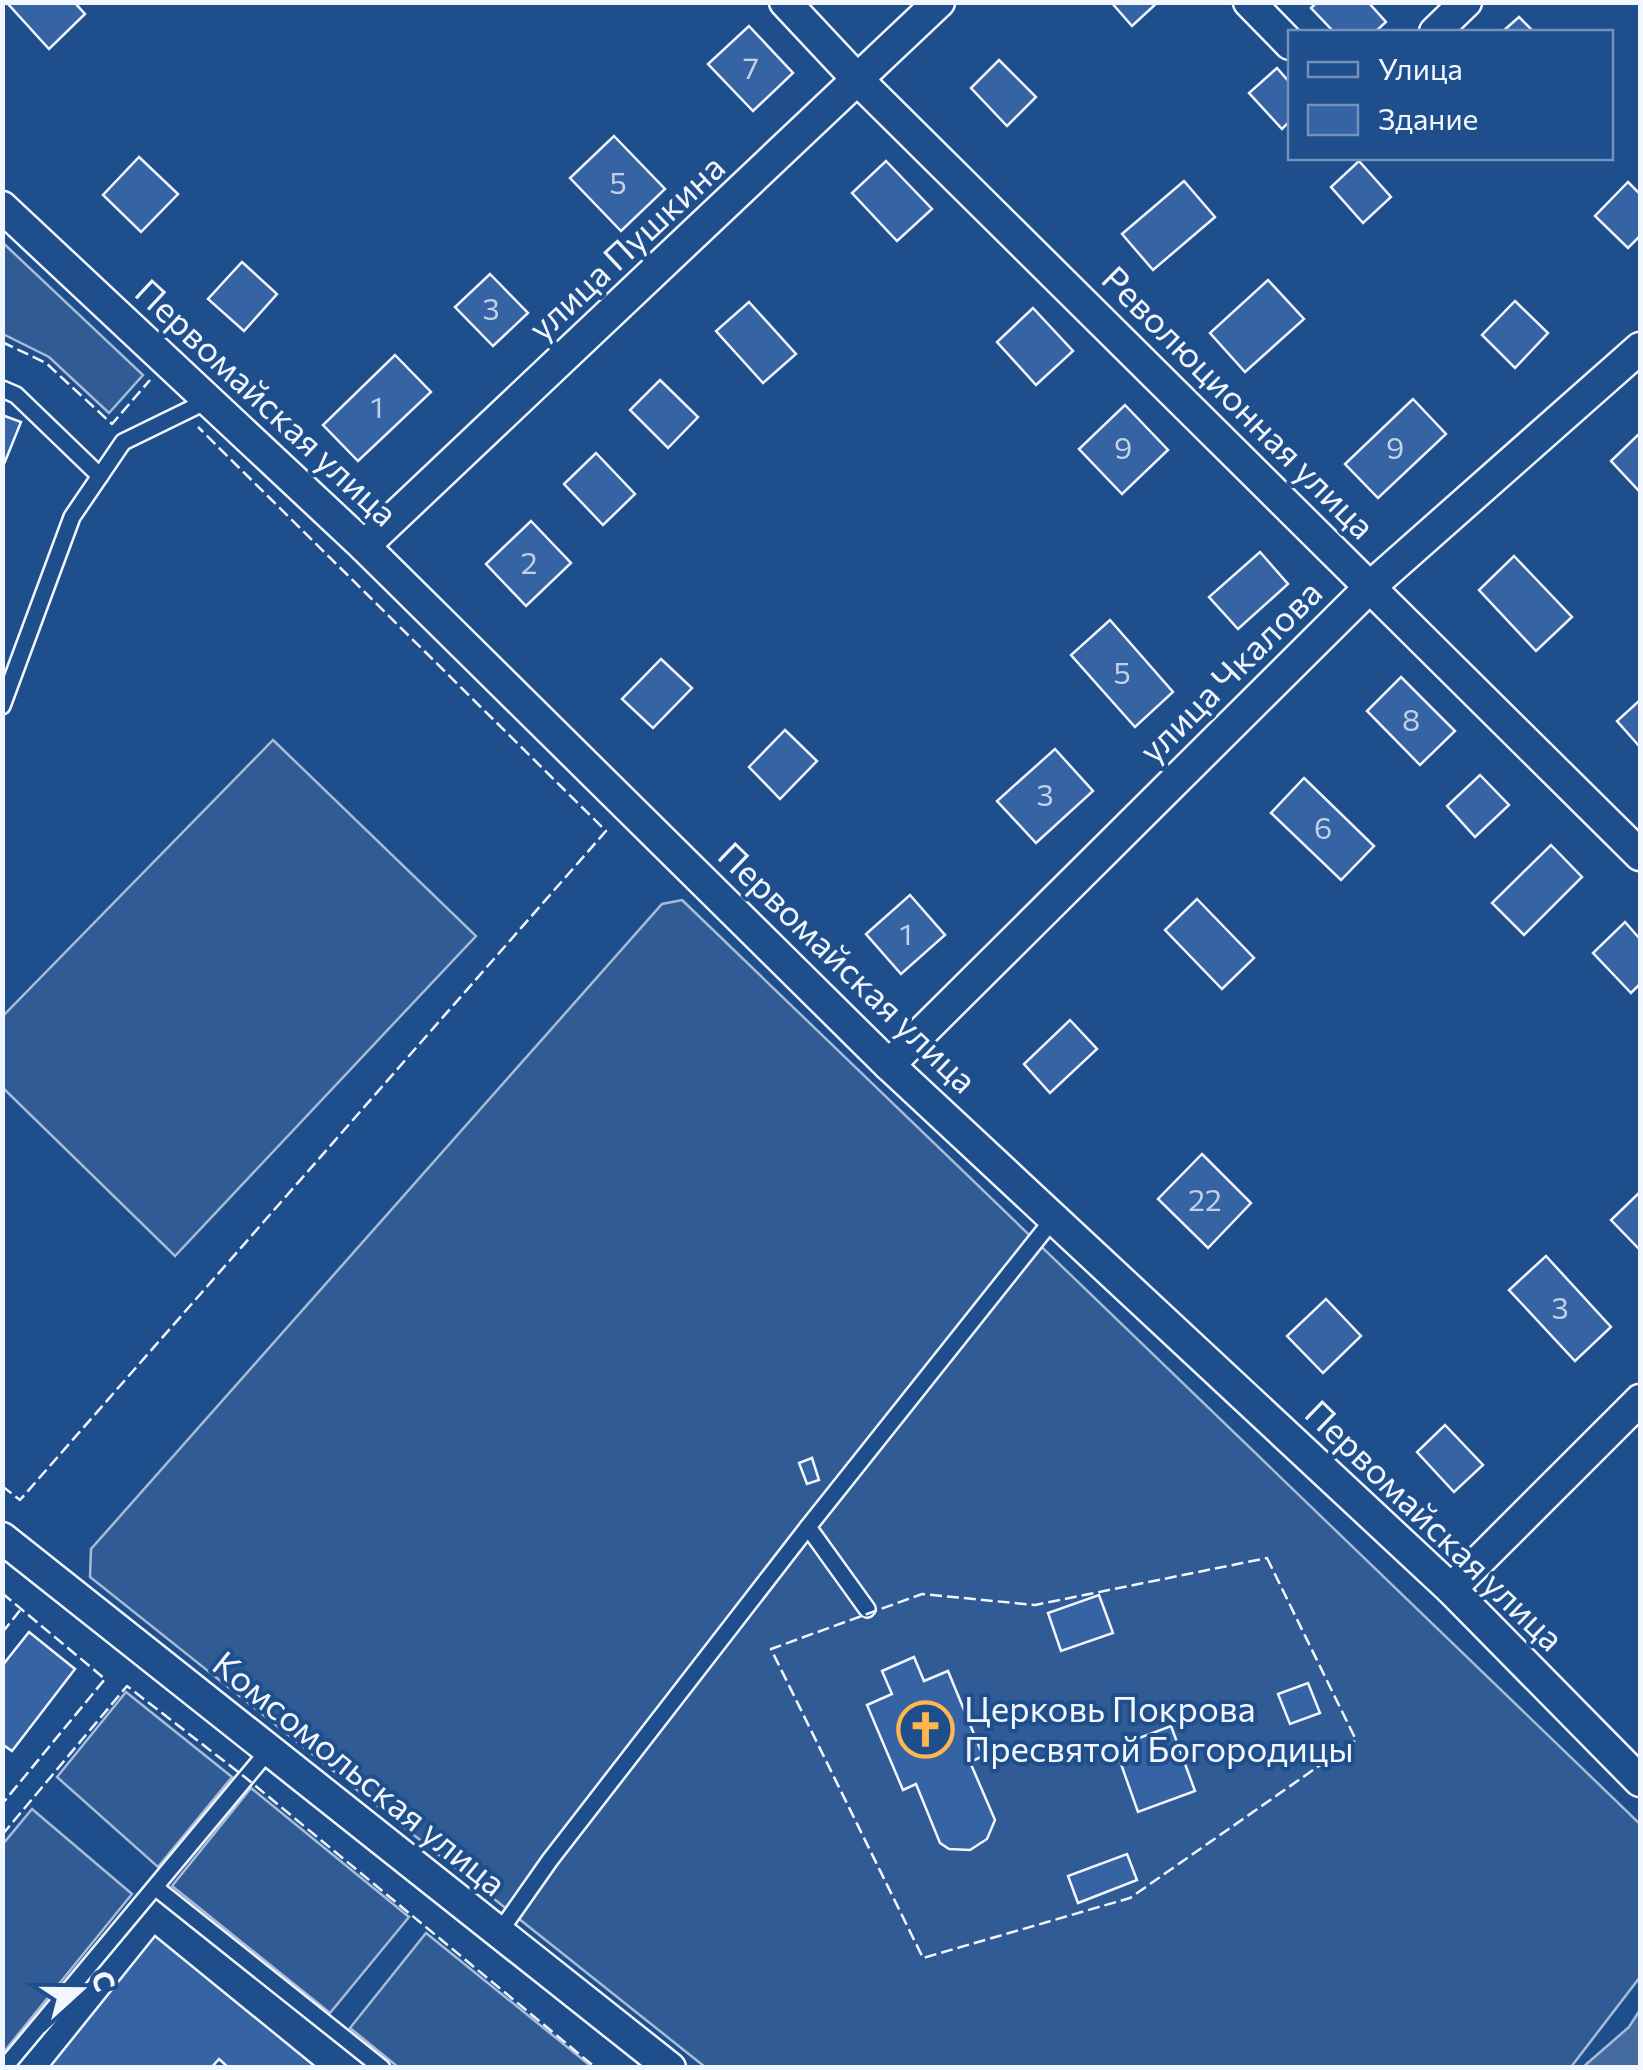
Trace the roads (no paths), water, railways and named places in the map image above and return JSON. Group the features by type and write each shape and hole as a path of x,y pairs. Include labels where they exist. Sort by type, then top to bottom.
{"street":[{"name":"Революционная улица","path":"786,2 859,81 1640,855"},
{"name":"улица Пушкина","path":"364,546 940,2"},
{"path":"1249,2 1288,42"},
{"path":"1437,30 1466,2"},
{"name":"Первомайская улица","path":"2,206 364,546 889,1065 1451,1589 1640,1781"},
{"name":"улица Чкалова","path":"889,1065 1370,586 1637,358"},
{"path":"1451,1589 1640,1400"},
{"name":"Комсомольская улица","path":"2,1538 670,2068"}],"lane":[{"path":"2,389 16,395 100,476"},
{"path":"2,706 72,517 123,442 209,400"},
{"path":"498,1934 550,1860 1054,1218"},
{"path":"808,1528 867,1609"},
{"path":"4,2068 268,1750"},
{"path":"156,1888 382,2068"}],"place":[{"name":"Церковь Покрова Пресвятой Богородицы","path":"925,1730"}]}
